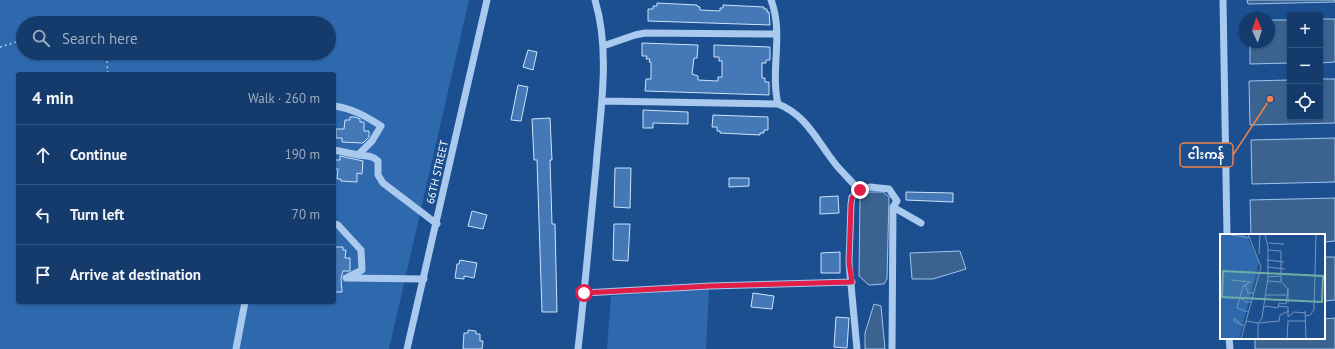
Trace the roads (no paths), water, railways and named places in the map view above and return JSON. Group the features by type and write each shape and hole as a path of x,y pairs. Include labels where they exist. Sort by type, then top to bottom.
{"street":[{"name":"66TH STREET","path":"407,349 437,224 487,0"},
{"path":"578,349 602,101 603,46 601,26 595,0"},
{"path":"771,0 775,14 776,34 774,89 778,104"},
{"path":"1224,0 1227,234"},
{"path":"603,46 634,35 645,34 776,34"},
{"path":"602,101 778,104 794,113 813,131 836,165 860,190"},
{"path":"336,106 366,116 381,126 372,141 358,155"},
{"path":"336,150 372,156 375,158 378,161 379,179 437,224"},
{"path":"857,349 852,282 849,263 851,204 852,198 860,190 870,187 889,189 897,201 893,207 892,349"},
{"path":"893,207 921,223"},
{"path":"336,224 361,250 362,270 346,278 424,279"},
{"path":"584,293 710,286 852,282"},
{"path":"236,349 245,304"},
{"path":"1229,339 1230,349"}],"place":[{"name":"ငါးကန်","path":"1270,99"}]}
